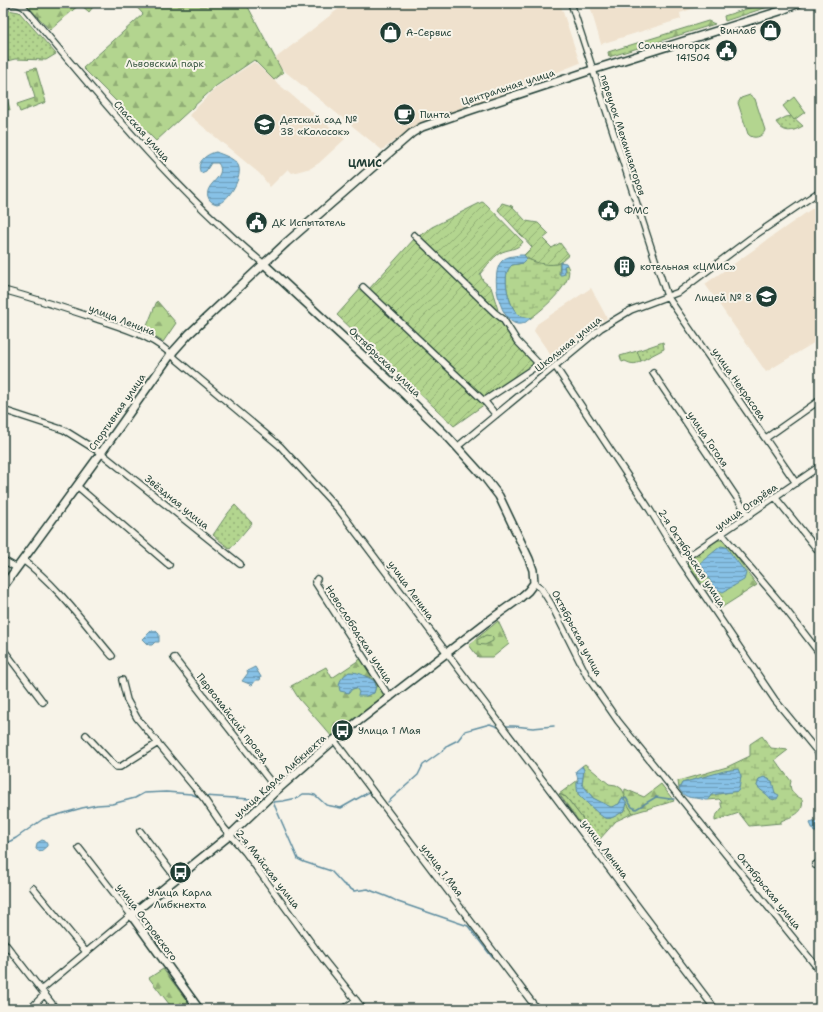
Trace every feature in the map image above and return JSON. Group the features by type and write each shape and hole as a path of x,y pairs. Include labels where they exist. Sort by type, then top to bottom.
{"street":[{"path":"3,7 16,3"},
{"name":"Спасская улица","path":"16,3 24,7 79,74 181,189 222,228 264,264"},
{"name":"переулок Механизаторов","path":"571,3 667,296"},
{"name":"Центральная улица","path":"264,264 388,153 418,129 592,70 780,11 799,3"},
{"name":"Школьная улица","path":"457,447 610,322 631,310 676,293 751,238 820,191"},
{"path":"414,235 503,319 517,341 537,362 535,367 484,401"},
{"name":"Спортивная улица","path":"3,587 101,454 171,354 189,334 264,264"},
{"name":"Октябрьская улица","path":"264,264 373,364 457,447 486,479 499,496 529,559 533,570 534,583 541,588 551,604 588,676 618,721 820,971"},
{"path":"363,286 484,401 496,415"},
{"name":"улица Ленина","path":"3,290 126,329 163,347 266,433 307,473 356,530 446,653 715,1009"},
{"name":"улица Некрасова","path":"667,296 796,483"},
{"name":"2-я Октябрьская улица","path":"555,366 682,561 775,700 820,755"},
{"name":"улица Гоголя","path":"653,373 748,516"},
{"path":"766,438 820,400"},
{"name":"Звёздная улица","path":"3,410 64,430 101,454 240,564"},
{"name":"улица Огарёва","path":"682,561 820,466"},
{"path":"77,486 169,565"},
{"path":"775,497 820,553"},
{"path":"722,534 783,606 820,654"},
{"path":"3,560 17,568"},
{"path":"23,560 37,571 52,587 112,656"},
{"name":"Новослободская улица","path":"317,579 315,582 390,698"},
{"name":"улица Карла Либкнехта","path":"30,1009 44,992 86,952 230,836 277,790 334,740 484,624 519,599 534,583"},
{"path":"3,649 43,702"},
{"name":"Первомайский проезд","path":"174,658 277,790"},
{"name":"2-я Майская улица","path":"122,680 127,700 140,722 205,800 230,836 245,852 363,1009"},
{"path":"86,735 116,767 124,766 158,742"},
{"name":"улица 1 Мая","path":"334,740 537,1009"},
{"path":"140,831 176,878"},
{"name":"улица Островского","path":"79,848 131,915 199,1009"},
{"path":"33,888 86,952"},
{"path":"3,941 56,1009"},
{"path":"3,952 9,948"},
{"path":"344,1009 356,1000"}],"shaded area":[{"name":"ЦМИС","path":"346,3 560,3 580,63 405,133 382,150 272,61"},
{"path":"589,3 703,3 703,5 680,13 681,19 601,44"},
{"name":"Детский сад № 38 «Колосок»","path":"254,62 345,139 319,163 311,168 292,173 288,169 270,187 260,174 189,115 217,87"},
{"name":"Лицей № 8","path":"820,203 820,339 766,372 705,284"},
{"path":"591,288 607,318 552,357 534,331 537,324"}],"green space":[{"path":"25,3 96,3 89,12 80,4 50,30"},
{"name":"Львовский парк","path":"133,3 246,3 283,73 274,80 254,60 216,86 156,141 83,68 143,14"},
{"path":"765,3 780,3 725,21 724,16"},
{"path":"8,10 19,12 56,54 46,60 15,59 3,62 3,13"},
{"path":"708,21 715,24 609,57 608,52"},
{"path":"36,68 46,102 20,112 17,104 35,98 27,70"},
{"path":"3,82 10,110 3,108"},
{"path":"750,95 755,99 765,130 758,137 752,137 748,134 738,103 741,98"},
{"path":"794,97 805,112 794,120 783,106"},
{"path":"792,116 803,126 792,131 788,131 782,129 776,122 786,117"},
{"path":"482,202 486,204 523,242 518,247 497,255 480,274 483,281 491,287 498,310 496,312 419,236 432,227"},
{"path":"502,203 512,206 526,221 538,223 549,234 543,239 552,248 560,243 569,255 560,263 556,264 538,263 526,257 524,255 532,247 498,210"},
{"path":"415,238 502,324 515,343 534,361 533,366 484,400 369,289"},
{"path":"527,259 548,264 560,262 559,274 565,271 564,266 567,265 569,272 567,279 557,294 531,318 523,317 514,309 509,299 506,280 508,270 512,265 523,263"},
{"path":"362,287 464,387 485,404 454,426 337,315"},
{"path":"157,301 176,323 163,342 145,331"},
{"path":"663,342 664,349 641,361 637,351"},
{"path":"637,351 641,361 635,364 625,361 622,362 620,356"},
{"path":"235,505 252,523 230,549 213,535 226,515"},
{"path":"718,540 722,540 727,544 757,585 721,608 687,564 689,560"},
{"path":"498,621 509,644 493,657 478,657 469,645"},
{"path":"486,635 491,636 493,641 485,645 477,644 477,640"},
{"path":"362,658 386,697 333,738 299,699 291,686 326,667 332,678","holes":["353,672 371,678 376,686 374,693 359,691 356,688 352,689"]},
{"path":"762,736 771,748 788,750 775,760 791,781 791,790 796,796 802,799 802,808 797,814 781,821 781,823 749,826 739,813 715,821 715,817 722,808 721,801 719,799 708,800 711,795 738,791 741,776 731,770 682,783 679,789 678,781 727,767 750,756 750,744","holes":["759,779 769,779 774,792 777,795 774,800 757,786"]},
{"path":"585,764 609,784 616,785 622,789 625,795 624,799 622,798 619,804 611,808 593,798 587,789 584,788 582,784 584,770 582,766"},
{"path":"578,780 579,795 605,818 613,817 625,810 627,803 633,813 616,821 599,840 566,797 559,794"},
{"path":"661,784 674,801 633,813 624,799 625,789 644,797"},
{"path":"559,794 566,797 599,840 596,842 592,839"},
{"path":"163,969 193,1009 173,1009 149,978"}],"water":[{"path":"216,152 234,160 238,165 239,170 239,175 234,188 226,199 217,204 213,203 209,199 208,194 211,185 220,173 218,163 211,163 206,171 201,173 199,166 200,162 205,157"},
{"path":"524,255 527,259 523,263 511,266 508,270 506,280 509,299 514,310 523,317 531,318 525,323 521,324 514,323 507,317 498,298 497,286 499,266 503,260"},
{"path":"560,262 566,263 567,265 564,266 565,274 562,275 560,275"},
{"path":"721,546 726,547 746,573 744,580 723,592 714,588 700,563"},
{"path":"151,631 156,631 159,634 159,642 149,645 143,639"},
{"path":"255,667 261,677 260,680 256,680 252,685 242,681 248,673 247,671"},
{"path":"349,672 359,673 373,680 376,686 374,693 366,696 358,696 359,692 356,688 352,689 349,693 340,691 339,685 341,680"},
{"path":"582,766 584,770 582,784 593,798 611,807 619,804 622,798 627,803 625,810 613,817 605,818 596,812 579,795 576,771"},
{"path":"738,769 741,776 738,791 711,795 708,800 705,800 690,798 679,789 682,783 724,771"},
{"path":"764,777 772,781 775,793 779,795 777,799 771,799 757,786 759,779"},
{"path":"820,820 820,832 814,832 810,823"},
{"path":"42,840 45,841 47,846 40,852 36,849 37,843"}],"waterway":[{"path":"388,802 418,775 423,765 448,745 458,740 465,731 490,724 498,727"},
{"path":"505,726 533,728 554,726"},
{"path":"3,845 16,838 43,819 82,808 112,804 135,798 144,793 166,792 191,794 199,797"},
{"path":"381,807 369,792 341,808 326,805 315,795 310,794 303,794 297,798 273,802 298,859 331,871 343,884 354,891 368,889 398,902 468,926 492,957"},
{"path":"204,796 264,800"},
{"path":"624,799 626,798 632,807 636,809 656,797 674,799"}],"place":[{"name":"Винлаб","path":"771,30"},
{"name":"A-Сервис","path":"390,32"},
{"name":"Солнечногорск 141504","path":"726,51"},
{"name":"Пинта","path":"404,114"},
{"name":"Детский сад № 38 «Колосок»","path":"264,125"},
{"name":"ФМС","path":"609,210"},
{"name":"ДК Испытатель","path":"257,222"},
{"name":"котельная «ЦМИС»","path":"624,266"},
{"name":"Лицей № 8","path":"767,297"},
{"name":"Улица 1 Мая","path":"342,730"},
{"name":"Улица Карла Либкнехта","path":"180,872"}],"district":[{"name":"ЦМИС","path":"365,163"}]}
